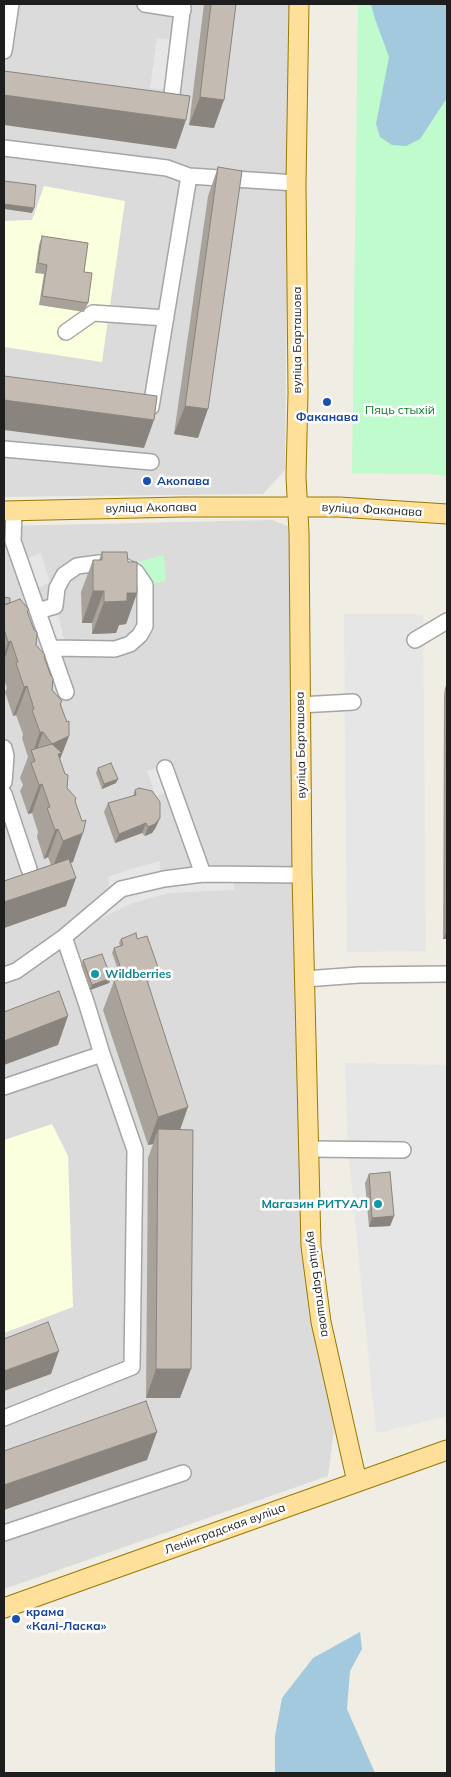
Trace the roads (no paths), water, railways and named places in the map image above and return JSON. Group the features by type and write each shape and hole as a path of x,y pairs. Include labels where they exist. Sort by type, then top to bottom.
{"main road":[{"name":"вуліца Барташова","path":"299,4 296,183 298,393 296,478 302,875 311,1246 321,1322 357,1482"},
{"name":"вуліца Акопава","path":"9,511 182,507 297,508"},
{"name":"вуліца Факанава","path":"297,508 339,507 447,514"},
{"name":"Ленінградская вуліца","path":"4,1608 447,1450"}],"lane":[{"path":"4,51 11,4"},
{"path":"145,4 183,7 171,102"},
{"path":"4,148 167,168 189,176 296,183"},
{"path":"151,407 189,176"},
{"path":"66,332 93,313 166,318"},
{"path":"4,449 151,462"},
{"path":"9,511 13,541 66,692"},
{"path":"38,611 55,606 57,588 64,575 77,566 99,563 122,565 136,572 145,585 145,626 140,635 130,644 115,649 52,648"},
{"path":"415,640 447,621"},
{"path":"300,705 353,702"},
{"path":"4,748 6,756 4,782"},
{"path":"165,768 203,874"},
{"path":"4,794 29,869"},
{"path":"4,976 16,971 64,936 121,889 164,879 203,874 302,875"},
{"path":"4,1418 132,1367 135,1150 64,936"},
{"path":"305,979 359,975 447,974"},
{"path":"4,1087 102,1054"},
{"path":"308,1149 403,1150"},
{"path":"4,1533 183,1473"}],"water":[{"path":"371,4 447,4 447,98 420,139 406,146 392,145 380,137 376,124 389,57"},
{"path":"360,1632 362,1649 350,1671 347,1709 375,1773 275,1773 275,1736 282,1698 313,1658"}],"place":[{"name":"Факанава","path":"327,402"},
{"name":"Акопава","path":"147,481"},
{"name":"Wildberries","path":"95,974"},
{"name":"Магазин РИТУАЛ","path":"378,1204"},
{"name":"крама «Калі-Ласка»","path":"16,1619"}],"park label":[{"name":"Пяць стыхій","path":"400,410"}]}
